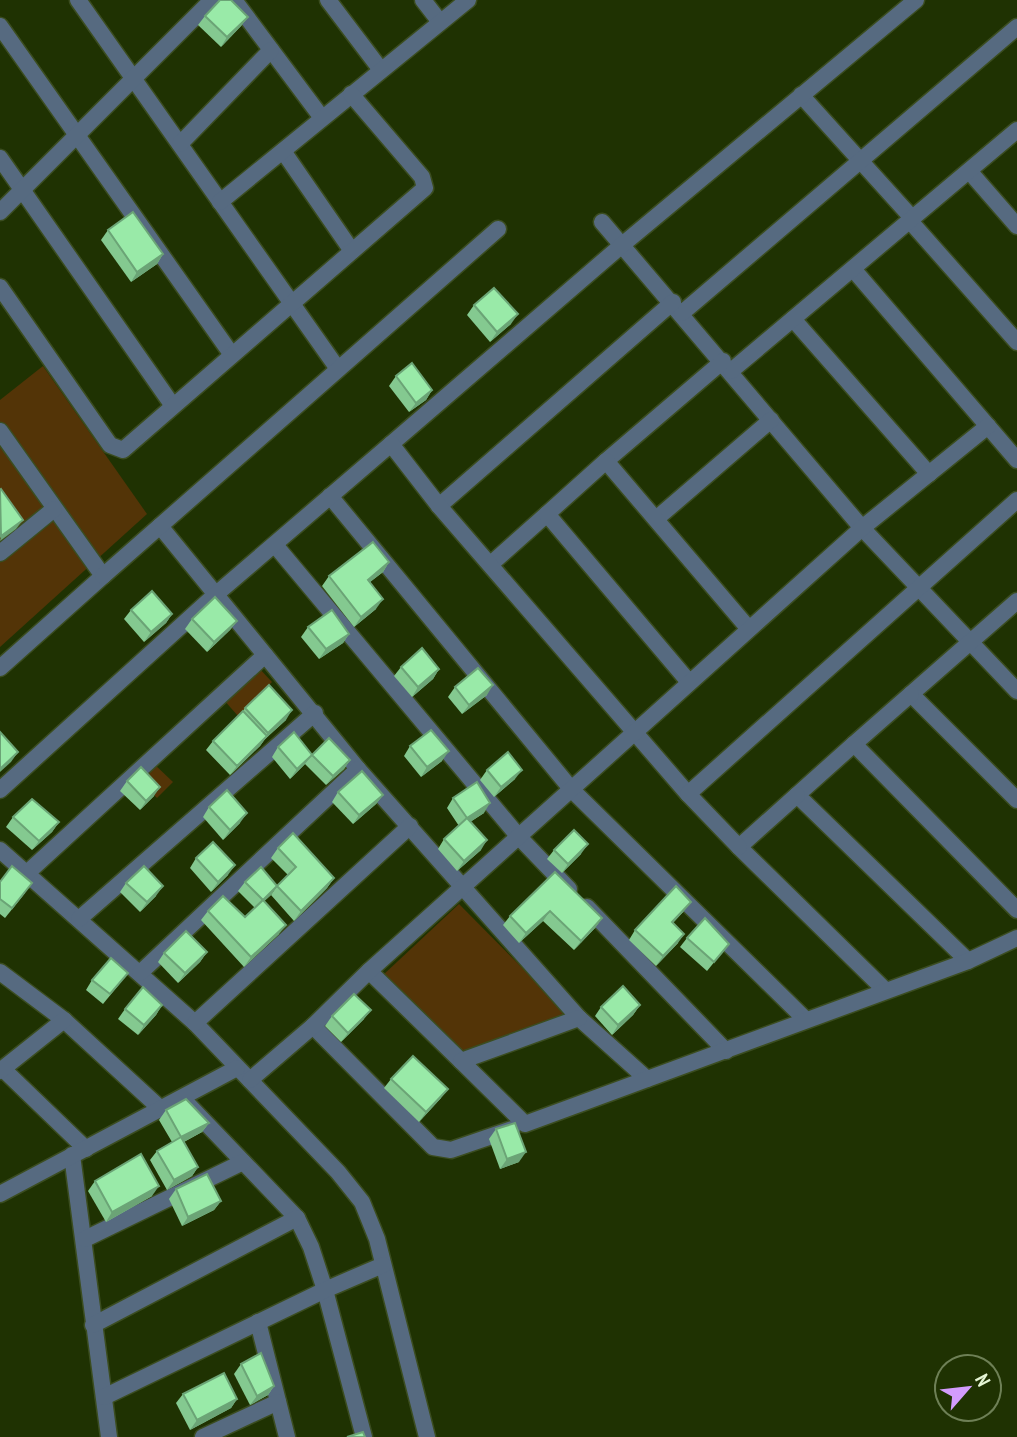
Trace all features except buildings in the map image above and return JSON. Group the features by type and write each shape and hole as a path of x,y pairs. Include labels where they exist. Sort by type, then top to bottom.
{"street":[{"path":"78,0 290,305 338,369"},
{"path":"0,212 212,0"},
{"path":"234,0 322,118"},
{"path":"328,0 381,70"},
{"path":"423,0 440,22"},
{"path":"220,202 468,0"},
{"path":"0,790 214,596 622,245 916,0"},
{"path":"0,26 232,355"},
{"path":"439,506 678,307 861,163 1017,27"},
{"path":"180,144 271,50"},
{"path":"0,288 115,449 123,450 420,193 426,184 351,94"},
{"path":"801,95 1017,342"},
{"path":"492,564 606,461 727,366 793,319 1017,130"},
{"path":"283,151 352,251"},
{"path":"0,158 173,406"},
{"path":"970,172 1017,226"},
{"path":"602,222 678,307 862,528 967,642 1017,691"},
{"path":"0,668 498,229"},
{"path":"853,269 1017,460"},
{"path":"793,319 929,474"},
{"path":"656,520 771,420"},
{"path":"250,1080 862,528 988,426"},
{"path":"0,431 103,576"},
{"path":"391,444 439,506 492,564 632,733 739,847 885,990"},
{"path":"606,461 749,629"},
{"path":"330,496 572,790 806,1020"},
{"path":"688,793 1017,500"},
{"path":"0,553 54,509"},
{"path":"547,514 689,682"},
{"path":"160,526 214,596 315,713 358,769 579,1018 647,1079"},
{"path":"275,545 519,837 726,1051"},
{"path":"739,847 967,642 1017,601"},
{"path":"26,874 265,655"},
{"path":"911,694 1017,800"},
{"path":"79,919 315,713"},
{"path":"854,744 1017,910"},
{"path":"140,973 358,769"},
{"path":"797,795 968,961"},
{"path":"195,1023 410,826"},
{"path":"0,850 195,1023 338,1172 362,1202 377,1239 427,1437"},
{"path":"313,1026 433,1147 451,1150 968,961 1017,938"},
{"path":"369,971 526,1124"},
{"path":"1,974 64,1020 162,1110"},
{"path":"461,1061 579,1018"},
{"path":"64,1020 1,1070 79,1152 93,1325 109,1437"},
{"path":"0,1194 237,1068"},
{"path":"183,1099 297,1218 312,1247 364,1437"},
{"path":"85,1238 243,1162"},
{"path":"93,1325 297,1218"},
{"path":"104,1397 325,1290 383,1265"},
{"path":"258,1322 287,1437"},
{"path":"206,1436 278,1402"}],"shaded area":[{"path":"43,366 147,514 0,647 0,400"},
{"path":"258,667 272,682 238,716 223,699"},
{"path":"152,762 173,782 157,798 136,777"},
{"path":"459,904 568,1014 461,1053 383,975"}]}
